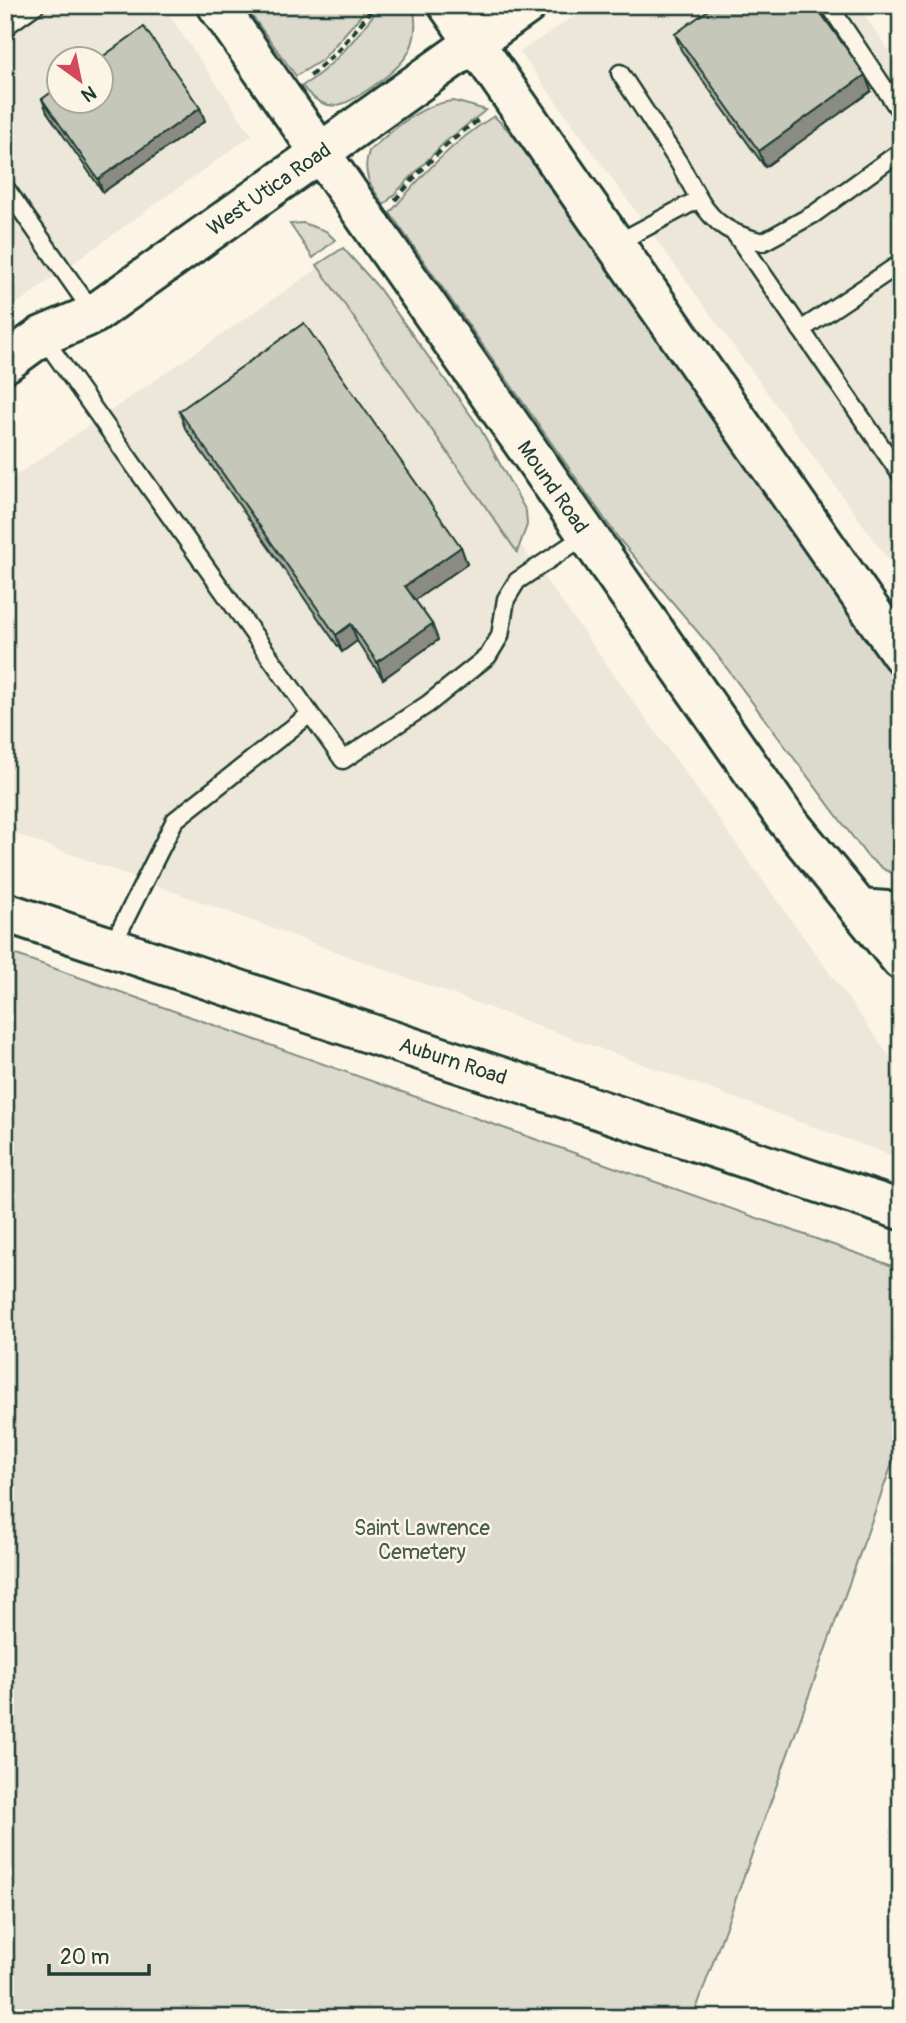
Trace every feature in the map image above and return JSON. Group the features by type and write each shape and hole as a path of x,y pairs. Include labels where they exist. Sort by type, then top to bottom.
{"main road":[{"name":"Mound Road","path":"217,5 786,819 901,960"},
{"path":"448,5 901,654"},
{"name":"West Utica Road","path":"5,363 42,336 94,314 527,5"},
{"path":"859,909 901,912"},
{"name":"Auburn Road","path":"5,912 901,1210"}],"lane":[{"path":"5,27 36,5"},
{"path":"829,5 901,113"},
{"path":"620,73 679,163 708,214 736,235 901,475"},
{"path":"736,235 763,242 814,214 901,151"},
{"path":"5,187 94,314"},
{"path":"615,244 699,200"},
{"path":"801,330 901,263"},
{"path":"42,336 342,760 428,704 488,656 500,636 506,599 517,580 586,535"},
{"path":"111,948 175,820 310,714"}],"path":[{"path":"300,82 323,66 376,5"},
{"path":"387,209 445,147 490,113"}],"shaded area":[{"path":"5,5 162,5 252,135 5,312"},
{"path":"591,5 857,5 901,67 901,577 520,52"},
{"path":"320,267 901,1072 901,1159 5,830 5,483"}],"green space":[{"path":"244,5 370,5 322,60 296,76"},
{"path":"381,5 413,5 415,32 408,54 393,71 344,103 328,105 311,96 302,86 355,39"},
{"path":"454,101 486,110 444,143 384,205 371,186 367,173 369,151 419,112"},
{"path":"494,116 512,134 901,686 901,876 885,870 867,856 714,651 618,538 390,213 438,160"},
{"path":"303,223 326,231 335,240 313,258 290,224"},
{"path":"343,248 377,286 480,428 526,511 527,525 517,552 317,265"},
{"name":"Saint Lawrence Cemetery","path":"5,951 901,1269 901,1439 693,2018 5,2018"}],"building":[{"path":"715,5 815,5 865,75 759,151 675,34"},
{"path":"144,27 200,108 98,179 54,116 116,116 116,47"},
{"path":"901,306 901,361 892,342 894,311"},
{"path":"304,323 461,547 405,586 432,624 377,662 351,624 336,635 179,411"}]}
